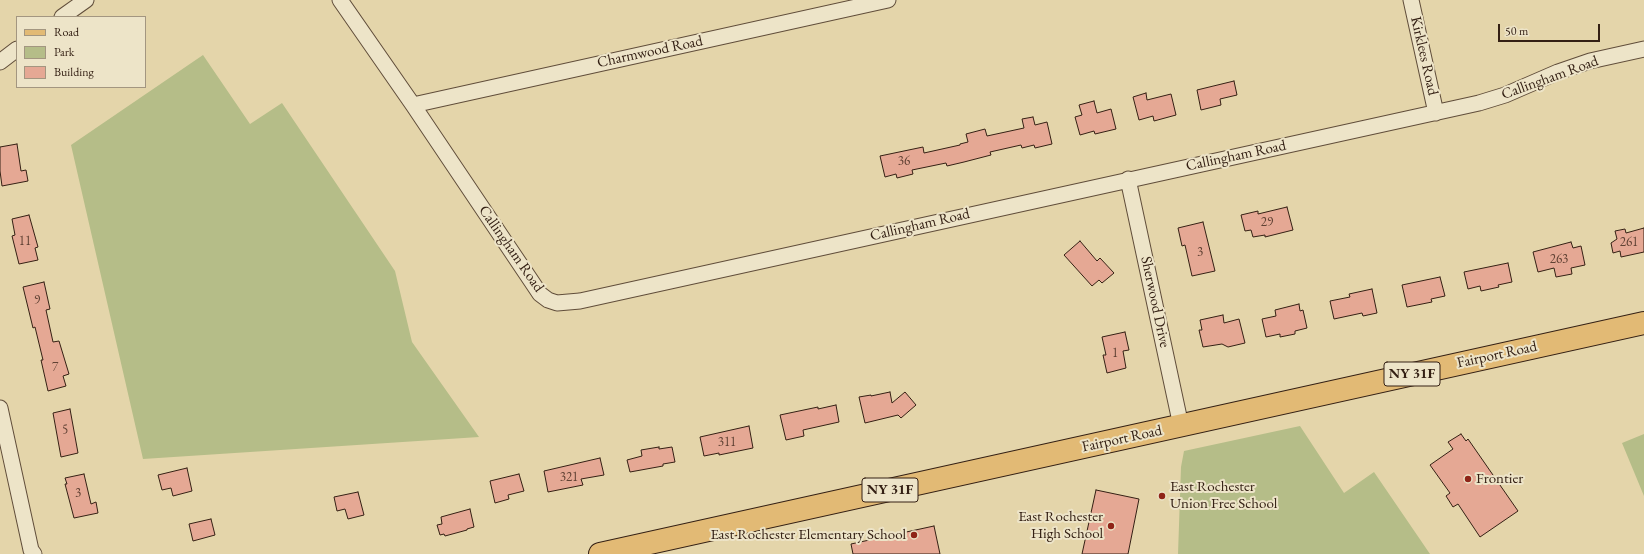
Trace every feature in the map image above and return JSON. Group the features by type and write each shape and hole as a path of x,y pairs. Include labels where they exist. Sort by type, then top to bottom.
{"main road":[{"name":"Fairport Road","path":"600,554 1644,324"}],"street":[{"path":"63,16 86,0"},
{"name":"Callingham Road","path":"340,0 413,105 540,294 548,300 557,303 580,301 1128,179 1479,103 1505,95 1558,72 1590,61 1644,49"},
{"name":"Charmwood Road","path":"413,105 888,0"},
{"name":"Kirklees Road","path":"1411,0 1436,113"},
{"path":"0,62 16,50"},
{"name":"Sherwood Drive","path":"1128,179 1181,426"},
{"path":"0,408 32,553"}],"green space":[{"path":"203,55 250,124 282,103 395,271 412,342 479,437 143,459 71,145"},
{"path":"1300,426 1344,493 1374,472 1430,554 1178,554 1181,467 1184,451"},
{"path":"1644,434 1644,496 1622,443"}],"building":[{"path":"1234,81 1237,95 1220,99 1221,105 1201,110 1197,90"},
{"path":"1146,93 1147,100 1171,94 1176,115 1154,121 1153,116 1139,120 1133,97"},
{"path":"1094,101 1097,113 1111,109 1116,129 1095,134 1094,131 1080,135 1075,117 1082,115 1079,105"},
{"path":"1033,117 1035,125 1047,122 1052,144 1035,148 1034,145 1022,148 1021,145 990,152 991,155 947,166 946,163 912,170 913,174 897,178 896,174 885,177 880,156 923,147 924,153 960,145 968,142 966,134 985,129 987,136 1024,128 1022,119"},
{"path":"17,144 21,171 26,170 28,181 2,186 0,171 0,147"},
{"path":"1287,207 1293,230 1265,237 1265,235 1253,237 1251,230 1245,231 1241,215 1258,211 1258,214"},
{"path":"29,215 38,247 35,248 38,260 19,264 12,236 15,235 12,219"},
{"path":"1203,222 1215,271 1192,276 1185,245 1182,246 1178,228"},
{"path":"1644,228 1644,252 1621,257 1620,251 1613,253 1611,243 1617,239 1615,231 1625,229 1626,233"},
{"path":"1080,241 1097,261 1100,258 1114,273 1102,283 1099,280 1092,286 1064,255"},
{"path":"1571,242 1573,248 1581,246 1585,265 1571,268 1572,274 1556,277 1554,268 1538,272 1533,252"},
{"path":"1508,263 1512,282 1481,291 1480,286 1468,289 1464,272"},
{"path":"1440,277 1445,296 1431,299 1432,302 1407,307 1402,285"},
{"path":"44,282 50,309 46,310 53,342 59,341 69,374 63,376 66,386 48,391 41,360 43,360 23,287"},
{"path":"1372,289 1377,313 1363,316 1362,313 1334,319 1330,301 1350,297 1349,294"},
{"path":"1299,304 1300,311 1303,310 1307,328 1295,331 1295,334 1280,337 1280,334 1266,337 1262,319 1276,316 1275,310"},
{"path":"1223,315 1224,323 1239,319 1245,343 1228,347 1222,344 1203,347 1199,330 1202,330 1200,320"},
{"path":"1125,332 1129,350 1123,351 1126,368 1107,373 1103,355 1106,355 1102,337"},
{"path":"890,392 892,403 905,392 916,405 901,418 898,415 865,423 859,397"},
{"path":"836,405 839,422 803,430 804,436 786,440 780,415"},
{"path":"70,409 78,453 61,457 53,413"},
{"path":"749,426 753,448 719,455 719,453 704,456 700,437"},
{"name":"Frontier","path":"1461,434 1466,441 1468,439 1518,511 1480,537 1458,504 1453,507 1446,496 1450,493 1430,465 1453,449 1448,442"},
{"path":"659,447 659,449 672,447 675,462 663,464 663,466 630,472 627,460 642,456 641,450"},
{"path":"600,458 604,475 581,479 583,485 548,492 544,471"},
{"path":"187,468 192,491 173,496 171,488 162,490 158,475"},
{"path":"84,474 91,504 96,502 98,513 74,518 65,484 67,484 65,478"},
{"path":"519,474 524,491 508,495 509,499 495,503 490,481"},
{"name":"East Rochester High School","path":"1096,490 1139,499 1128,554 1082,554"},
{"path":"358,492 364,515 348,519 345,509 337,511 334,497"},
{"path":"470,509 474,527 445,536 444,534 440,535 437,525 442,524 441,517"},
{"path":"211,519 215,535 193,541 189,524"},
{"name":"East Rochester Elementary School","path":"934,526 940,554 853,554 851,544"}],"place":[{"name":"Frontier","path":"1468,479"},
{"name":"East Rochester Union Free School","path":"1162,496"},
{"name":"East Rochester High School","path":"1111,526"},
{"name":"East Rochester Elementary School","path":"914,535"}]}
